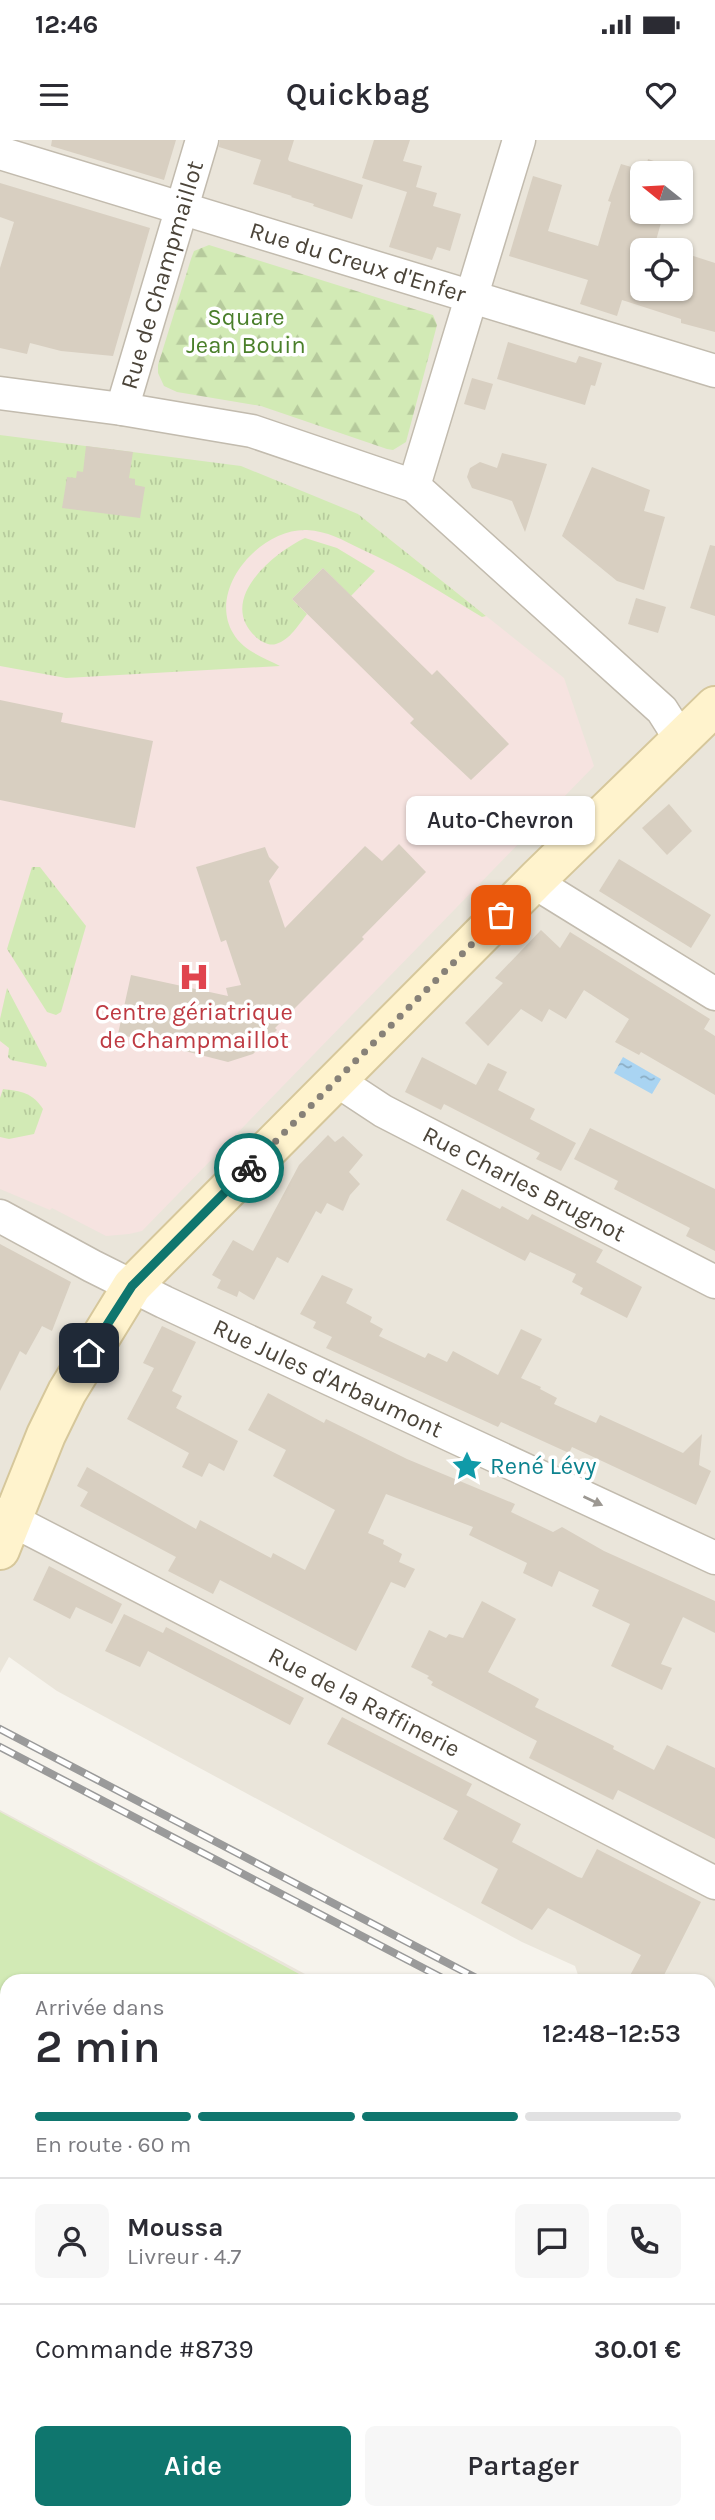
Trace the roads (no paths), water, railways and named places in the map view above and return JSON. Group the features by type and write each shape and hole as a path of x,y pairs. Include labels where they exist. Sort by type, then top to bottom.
{"main road":[{"path":"4,1528 67,1392 132,1286 538,878 715,706"}],"street":[{"name":"Rue de Champmaillot","path":"122,409 202,140"},
{"path":"414,486 519,140"},
{"name":"Rue du Creux d'Enfer","path":"0,153 715,371"},
{"path":"0,393 122,409 252,431 414,486 662,710 681,740"},
{"path":"538,878 550,892 715,993"},
{"name":"Rue Charles Brugnot","path":"336,1080 383,1111 715,1282"},
{"name":"Rue Jules d'Arbaumont","path":"0,1216 132,1286 715,1558"},
{"name":"Rue de la Raffinerie","path":"4,1528 715,1883"}],"water":[{"path":"623,1057 661,1079 652,1094 614,1073"}],"railway":[{"path":"0,1729 469,1974"},
{"path":"0,1747 435,1974"}],"place":[{"name":"Auto-Chevron","path":"501,915"},
{"name":"Centre gériatrique de Champmaillot","path":"194,977"},
{"name":"René Lévy","path":"467,1466"}],"park label":[{"name":"Square Jean Bouin","path":"246,331"}]}
